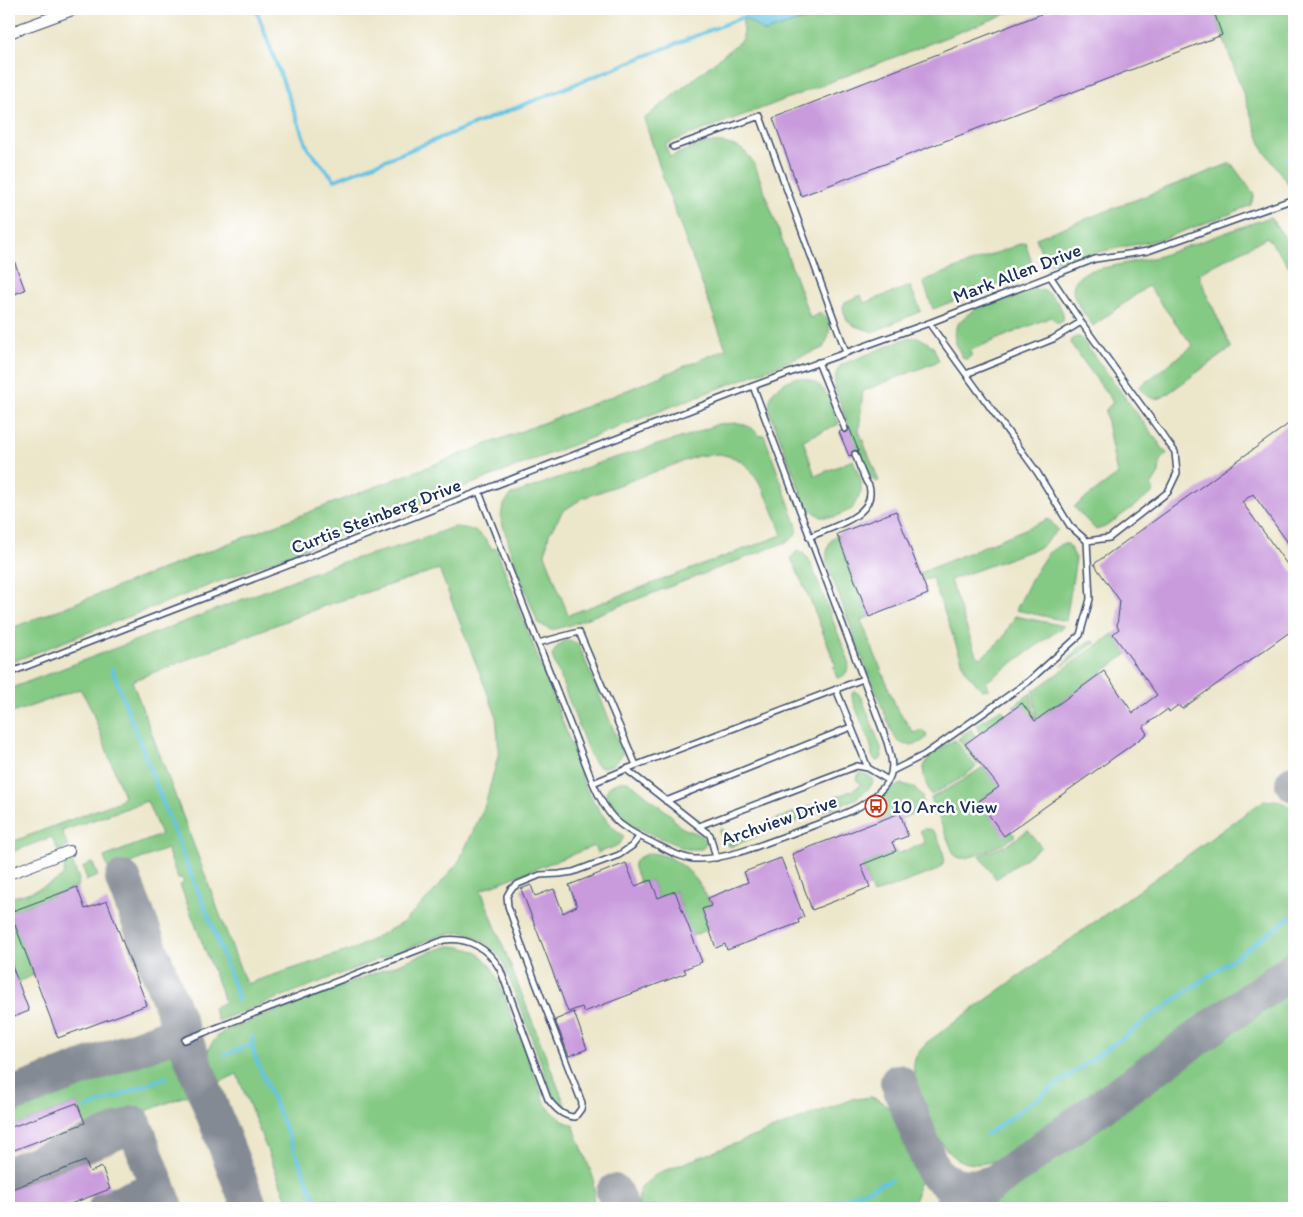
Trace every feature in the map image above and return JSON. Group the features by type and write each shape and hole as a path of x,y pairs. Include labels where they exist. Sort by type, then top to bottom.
{"street":[{"path":"9,33 75,9"},
{"path":"9,874 69,851"}],"lane":[{"path":"673,147 760,116 846,352"},
{"name":"Mark Allen Drive","path":"753,386 929,323 1094,259 1148,251 1294,199"},
{"path":"1050,276 1175,452 1177,473 1168,492 1109,538 1087,542"},
{"path":"966,374 1053,339 1081,322"},
{"path":"753,386 887,742 892,771 924,755 1029,681 1080,635 1090,599 1087,542 1070,526 1037,472 929,323"},
{"path":"818,362 845,429"},
{"name":"Curtis Steinberg Drive","path":"9,673 753,386"},
{"path":"809,537 850,520 862,511 869,500 869,486 855,454"},
{"name":"Archview Drive","path":"479,492 593,783 602,803 613,818 626,830 680,855 694,859 722,857 764,844 850,811 869,800 882,789 892,771"},
{"path":"538,643 579,632 636,765"},
{"path":"593,783 863,679"},
{"path":"836,689 868,768"},
{"path":"666,801 851,727"},
{"path":"699,826 857,766 868,768 888,780"},
{"path":"626,769 710,835 716,858"},
{"path":"185,1040 444,940 461,940 478,946 494,959 503,977 548,1099 562,1114 575,1117 581,1109 582,1103 524,952 508,906 507,896 511,889 518,884 540,875 573,872 619,855 632,846 639,837"}],"green space":[{"path":"837,9 902,9 907,12 916,9 1019,9 665,144 670,157 707,143 723,143 737,147 749,156 755,165 810,318 821,313 828,318 829,333 823,348 9,663 9,629 608,398 726,349 669,195 644,119 743,39 743,17 765,32"},
{"path":"1213,9 1294,9 1294,187 1291,188 1263,149"},
{"path":"1231,163 1254,194 1251,205 1162,239 1070,258 1046,265 1036,238"},
{"path":"1270,217 1294,250 1294,273 1267,237 1198,274 1231,348 1163,397 1156,399 1144,393 1139,387 1193,346 1148,286 1093,326 1074,297 1074,284 1079,277 1088,271 1157,257"},
{"path":"1025,242 1034,270 933,309 923,281"},
{"path":"910,286 921,311 873,332 855,326 847,320 843,307 845,302 861,295 864,303"},
{"path":"1024,290 1044,291 1054,299 1062,310 1063,321 1058,324 1051,317 971,350 971,356 964,359 954,337 959,323 966,316 985,305"},
{"path":"918,337 933,346 939,361 863,391 859,431 879,481 875,482 864,469 835,389 835,376 841,365 907,338"},
{"path":"1080,337 1167,454 1160,460 1159,473 1151,486 1154,492 1105,527 1096,530 1074,507 1117,475 1105,411 1113,402 1071,344 1072,339"},
{"path":"794,378 813,381 825,392 839,424 803,440 815,476 853,460 861,481 861,492 852,509 835,517 821,517 809,508 804,501 769,410 772,393 779,386"},
{"path":"740,423 752,428 760,436 764,435 797,526 793,538 570,625 551,630 538,623 502,524 501,513 511,495 604,461 687,436 718,424","holes":["720,454 739,460 753,473 760,483 782,535 568,615 545,554 549,534 563,511 583,498 698,456"]},
{"path":"1049,519 1058,530 1041,547 950,580 976,655 981,658 1003,638 1015,616 1064,626 986,682 989,689 982,690 966,672 932,578 923,580 920,573"},
{"path":"453,527 472,530 480,535 492,549 496,548 568,736 585,787 611,826 624,836 620,843 609,849 597,853 594,846 481,890 567,1110 561,1106 553,1094 503,962 486,943 475,937 463,932 442,935 218,1021 213,1008 225,1002 180,885 184,883 182,878 178,879 167,849 109,871 104,857 161,835 147,801 62,831 68,847 58,851 52,837 9,853 9,843 120,801 124,796 90,706 80,689 9,714 9,689 332,565 411,543","holes":["439,569 496,715 499,753 484,808 459,861 431,895 402,923 356,948 246,984 132,681 324,606"]},
{"path":"837,534 869,617 861,620 897,709 914,733 922,730 926,733 927,737 916,744 904,744 896,739 868,673 827,564 828,548"},
{"path":"1061,544 1068,544 1076,558 1066,621 1016,610 1033,576 1047,554"},
{"path":"797,551 801,551 809,559 849,662 846,673 843,676 837,678 833,667 836,666 811,602 791,558"},
{"path":"1113,634 1127,654 1035,721 1036,713 1033,691"},
{"path":"567,640 575,642 580,648 623,753 612,765 600,767 596,765 589,753 552,656 558,646"},
{"path":"1094,641 1095,643 1061,667 1080,647"},
{"path":"853,692 861,696 881,748 882,757 880,760 876,761 872,756 871,746 852,698"},
{"path":"1031,693 1034,714 1034,719 1013,706"},
{"path":"1002,709 1006,714 980,733 976,726"},
{"path":"971,729 975,736 965,744 980,763 978,765 958,739"},
{"path":"955,740 976,767 960,779 931,795 924,776 925,764 938,750"},
{"path":"983,767 999,787 979,801 1004,835 1011,831 1015,836 989,850 960,858 952,850 931,798"},
{"path":"860,773 868,775 872,778 873,782 864,793 855,799 732,846 723,841 719,832 721,828 727,838 851,791 861,785 856,779"},
{"path":"623,781 631,783 672,816 684,829 702,837 706,841 706,845 702,849 686,849 629,823 618,813 606,795 610,787"},
{"path":"902,784 918,791 922,796 921,806 910,815 901,818 899,813 879,821 875,812 878,801 889,791"},
{"path":"1277,800 1294,811 1294,948 1006,1157 975,1164 957,1159 950,1153 937,1135 935,1135 915,1083 917,1082 914,1061 926,1043 1263,801"},
{"path":"920,830 932,830 938,839 944,856 941,867 938,870 873,894 862,865 896,851 897,854 925,843"},
{"path":"1028,830 1041,847 996,879 980,856 1009,844"},
{"path":"650,853 671,858 688,870 695,878 711,906 702,910 709,929 692,936 675,891 658,898 651,880 641,884 634,864 638,858"},
{"path":"70,856 79,880 77,887 10,912 34,975 18,982 9,958 9,895 21,895 61,878 64,873 62,859"},
{"path":"91,863 98,876 85,881 86,877 83,867"},
{"path":"449,946 476,952 486,960 495,973 546,1105 558,1117 573,1125 595,1182 593,1183 593,1202 589,1208 290,1208 237,1074 215,1084 207,1064 210,1046 222,1032"},
{"path":"1294,986 1294,1208 985,1208"},
{"path":"173,1053 185,1073 193,1093 89,1133 77,1103 9,1128 9,1115"},
{"path":"871,1097 885,1104 896,1116 920,1180 916,1196 908,1208 639,1208 639,1195 642,1187 658,1173 855,1098"}],"water":[{"path":"747,9 837,9 765,32 743,17"}],"building":[{"path":"1054,9 1213,9 1222,35 801,196 773,118"},
{"path":"9,247 25,290 9,296"},
{"path":"1294,420 1294,551 1253,494 1242,502 1294,574 1294,629 1182,709 1178,705 1169,712 1168,709 1143,727 1147,734 1004,836 979,801 999,787 965,744 1022,703 1035,721 1104,671 1133,713 1157,695 1113,634 1119,629 1117,626 1120,601 1094,564"},
{"path":"849,427 859,452 849,456 839,432"},
{"path":"896,511 928,594 869,617 837,534"},
{"path":"900,813 908,836 892,842 896,851 861,865 870,887 812,910 792,854"},
{"path":"781,858 804,917 798,920 799,923 727,950 725,944 716,948 702,909 711,906 708,898 748,882 744,872"},
{"path":"626,863 635,886 651,880 658,898 675,891 702,962 684,969 686,973 584,1012 582,1007 568,1012 521,889 531,885 535,896 554,889 563,913 577,906 569,885"},
{"path":"77,887 85,909 107,901 147,1005 58,1038 10,912"},
{"path":"9,958 29,1011 9,1019"},
{"path":"574,1012 587,1049 569,1056 555,1020"},
{"path":"77,1103 85,1123 9,1152 9,1128"},
{"path":"85,1161 90,1172 102,1167 110,1189 60,1208 9,1208 9,1190"}],"waterway":[{"path":"256,9 308,149 335,180 743,17"},
{"path":"1287,159 1294,156"},
{"path":"112,669 183,855 212,925 239,1000"},
{"path":"986,1135 1294,915"},
{"path":"252,1036 253,1052 319,1208"},
{"path":"225,1055 253,1043"},
{"path":"86,1108 167,1077"},
{"path":"821,1208 891,1180"}],"taxiway":[{"path":"123,879 250,1208"},
{"path":"951,1208 965,1203 988,1187 1294,969"},
{"path":"9,1096 169,1036 179,1038 187,1045"},
{"path":"898,1082 933,1171 945,1181 960,1186 978,1187 995,1182"},
{"path":"134,1124 166,1208"},
{"path":"9,1174 124,1129 130,1129 138,1135"},
{"path":"614,1192 621,1208"},
{"path":"106,1208 145,1193 154,1194 162,1199"}],"place":[{"name":"10 Arch View","path":"876,806"}]}
